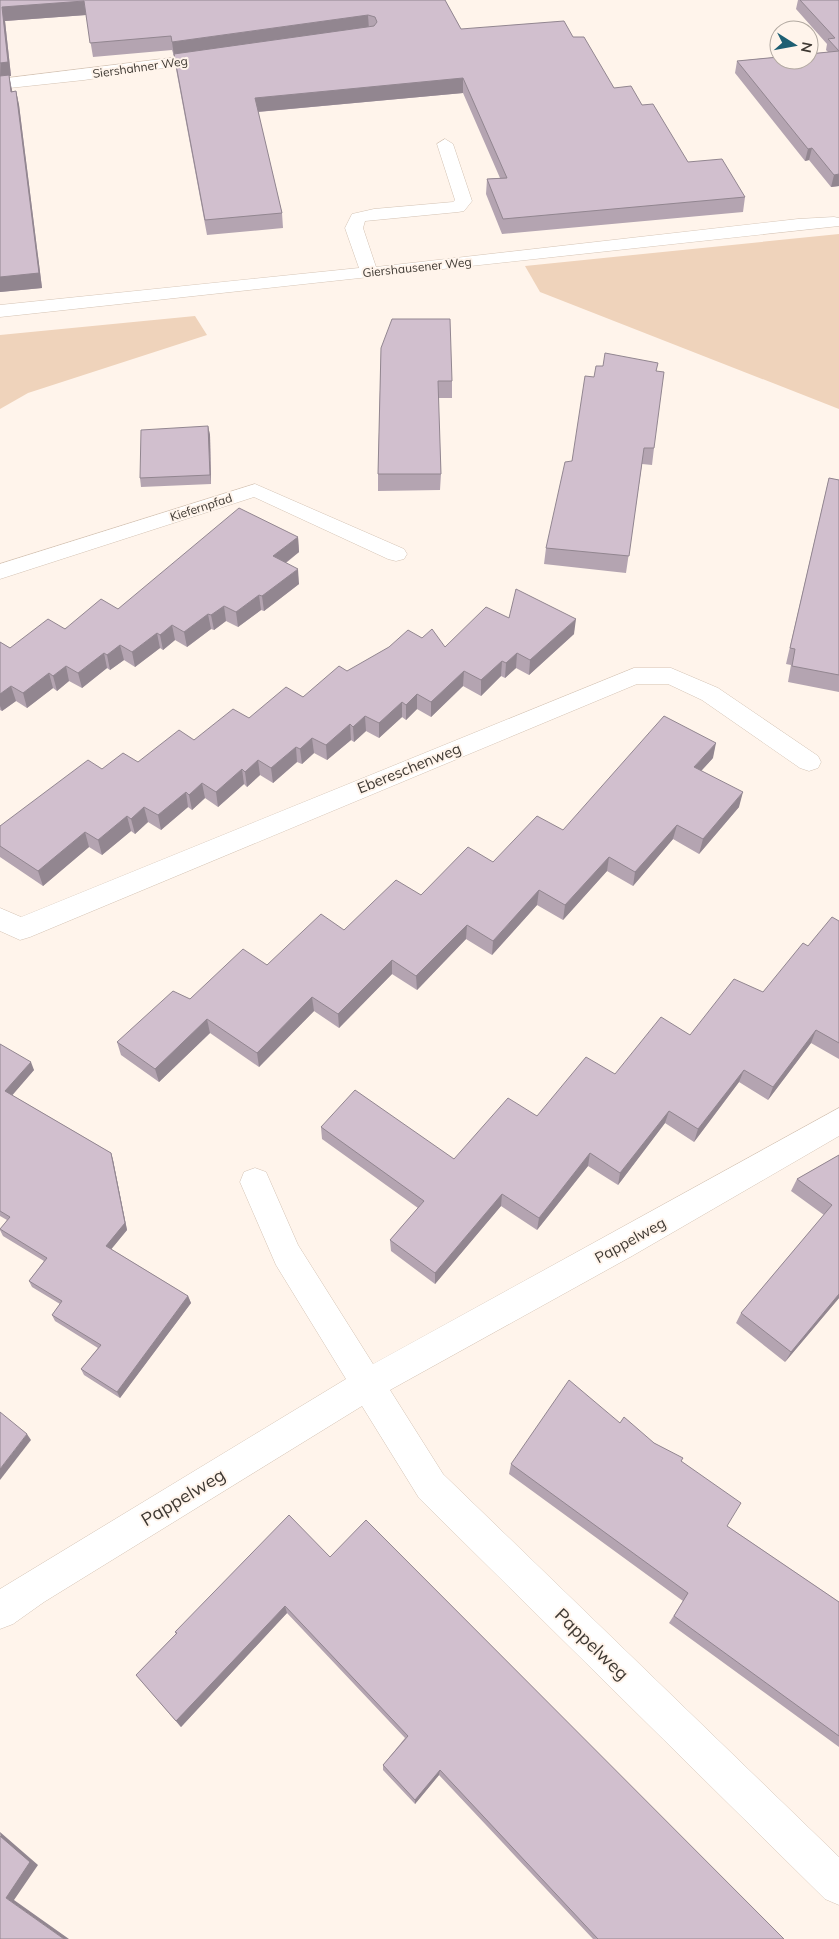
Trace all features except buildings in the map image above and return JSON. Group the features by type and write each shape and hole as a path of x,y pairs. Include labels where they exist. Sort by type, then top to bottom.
{"street":[{"name":"Siershahner Weg","path":"0,84 84,75 229,55"},
{"path":"369,272 354,228 358,218 374,214 458,207 464,201 445,144"},
{"name":"Giershausener Weg","path":"0,311 798,224 834,222"},
{"name":"Kiefernpfad","path":"0,572 255,490 396,554"},
{"name":"Ebereschenweg","path":"0,919 20,929 634,676 671,676 710,694 809,762"},
{"name":"Pappelweg","path":"0,1611 31,1590 367,1385 621,1246 839,1121"},
{"name":"Pappelweg","path":"255,1182 287,1255 431,1486 839,1885"}],"shaded area":[{"path":"839,234 839,409 540,292 525,266"},
{"path":"195,316 207,335 28,393 0,409 0,335"}]}
